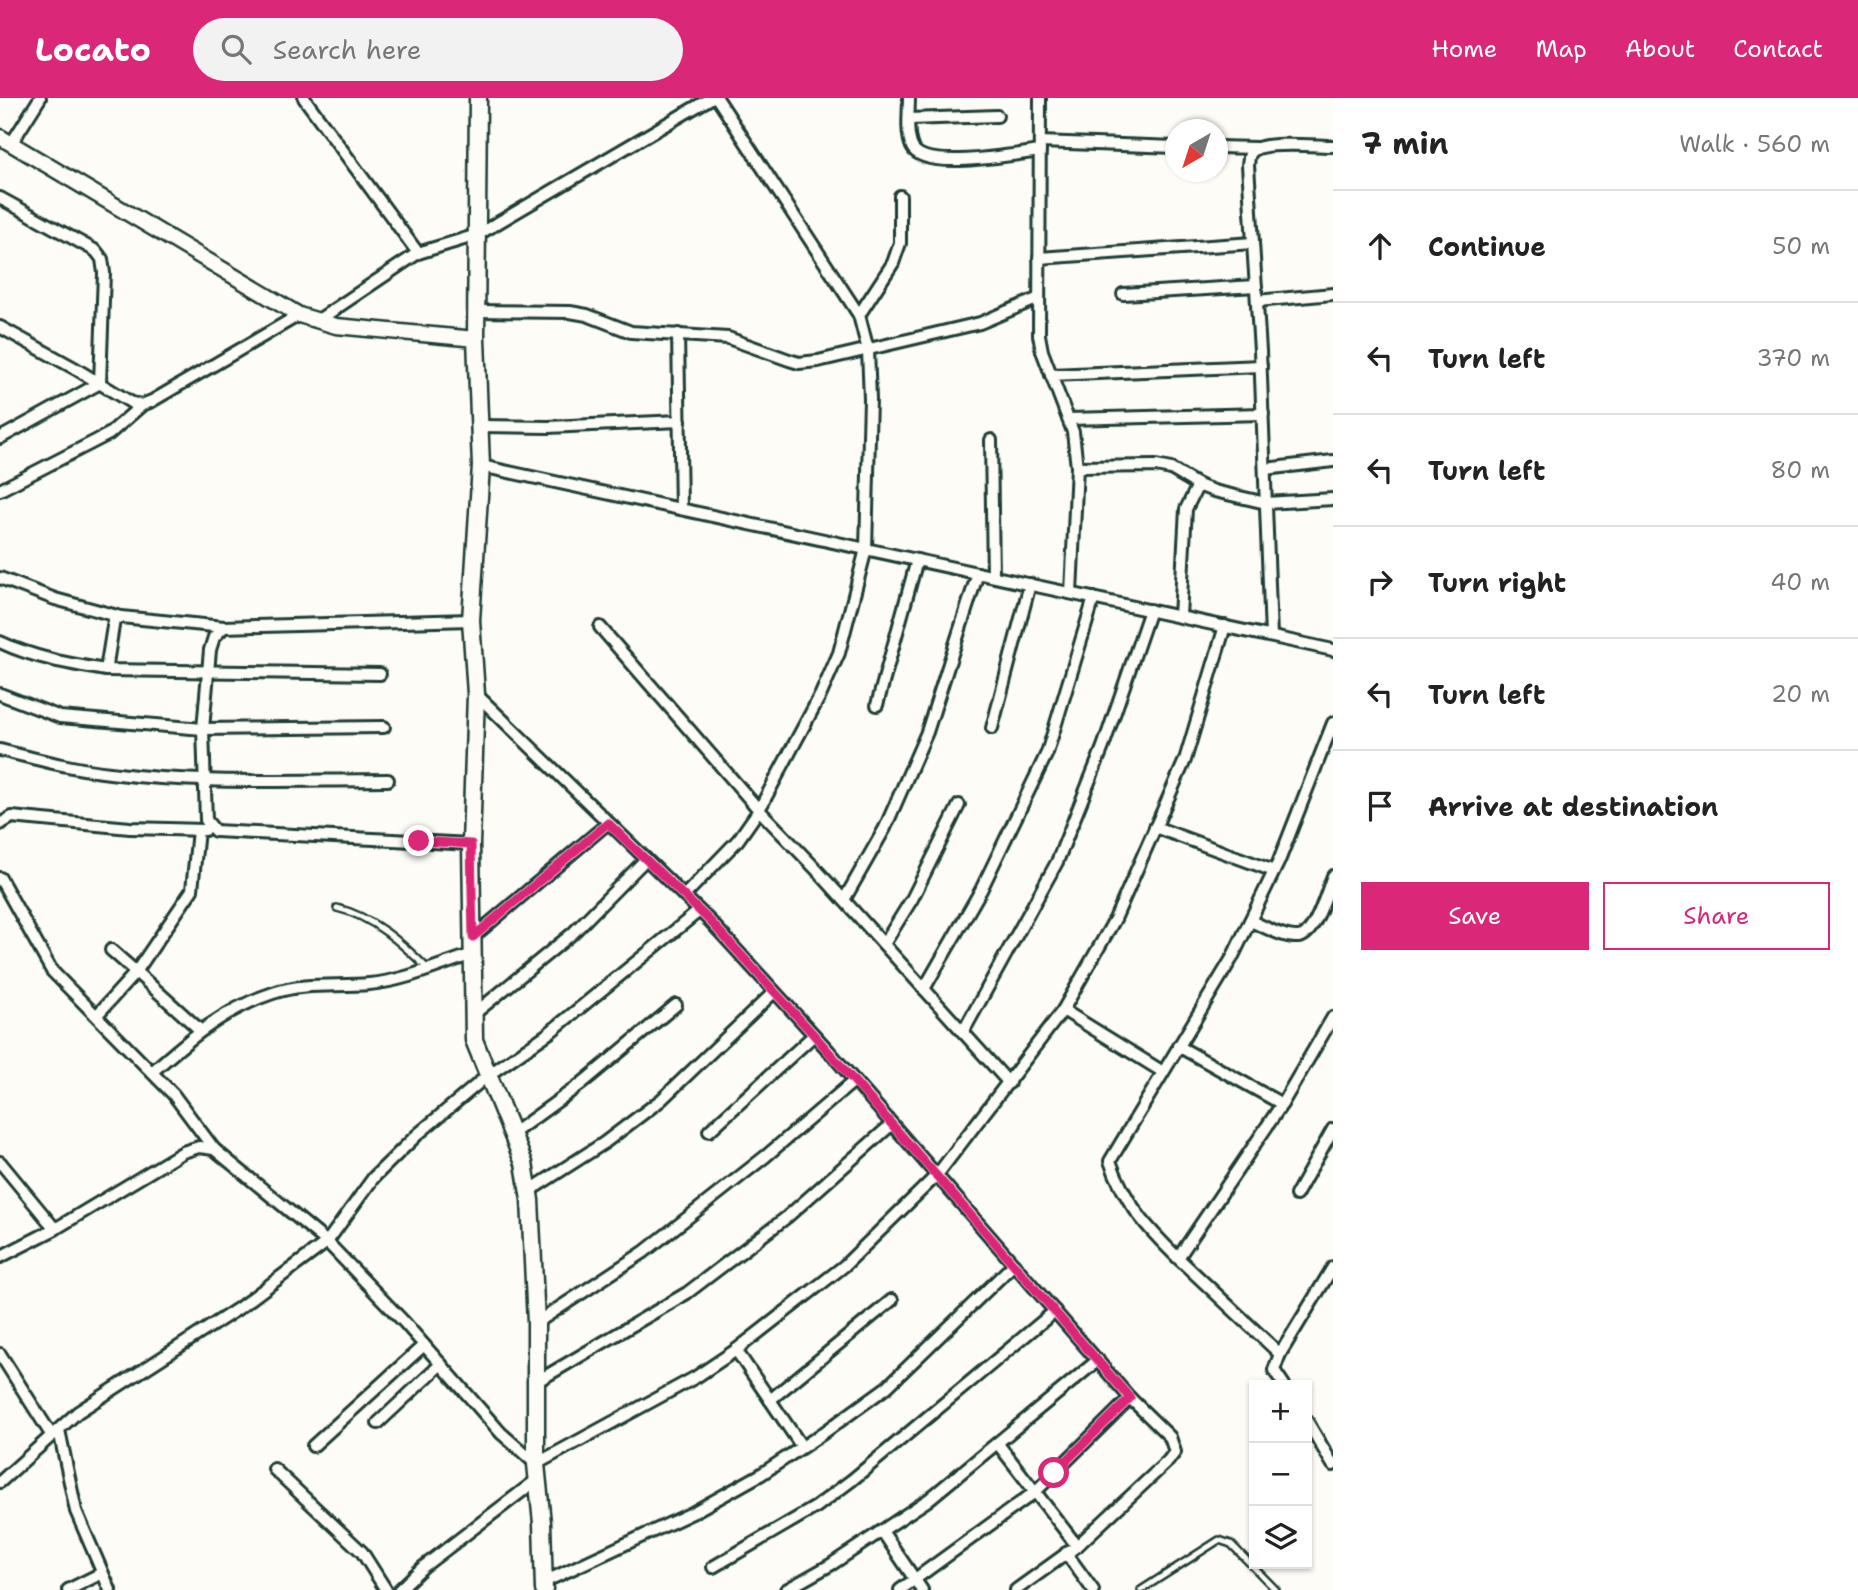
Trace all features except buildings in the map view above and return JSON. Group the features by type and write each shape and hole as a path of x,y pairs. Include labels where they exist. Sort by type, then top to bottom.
{"main road":[{"path":"478,98 476,339 481,466 471,620 476,694 471,844 474,1040 524,1163 529,1191 536,1323 537,1471 544,1586"}],"street":[{"path":"40,98 6,140 299,315 337,326 476,339"},
{"path":"304,98 418,253"},
{"path":"317,321 418,253 477,235 711,98"},
{"path":"684,896 738,839 759,810 821,694 839,653 866,549 870,399 868,349 859,315 717,98"},
{"path":"909,98 912,146 917,154 926,157 967,160 1040,146 1165,147"},
{"path":"1040,98 1039,335 1073,432 1077,467 1071,593"},
{"path":"909,119 997,116"},
{"path":"1228,148 1333,146"},
{"path":"1256,148 1249,155 1248,165 1261,366 1271,636"},
{"path":"859,315 893,264 900,243 900,196"},
{"path":"0,198 96,251 102,260 104,273 100,383"},
{"path":"1039,258 1253,243"},
{"path":"1123,294 1256,286"},
{"path":"1257,301 1333,294"},
{"path":"476,311 570,312 587,315 631,332 738,340 799,363 818,361 980,323 1039,298"},
{"path":"0,490 109,434 142,405 164,395 299,315"},
{"path":"0,327 132,403 142,405"},
{"path":"678,334 681,509"},
{"path":"1051,375 1261,366"},
{"path":"0,438 100,383"},
{"path":"1068,419 1263,414"},
{"path":"480,426 548,427 680,421"},
{"path":"991,440 993,576"},
{"path":"1265,469 1333,461"},
{"path":"481,466 1333,650"},
{"path":"1077,467 1156,466 1171,469 1214,491 1266,503 1333,499"},
{"path":"1180,616 1186,509 1198,485"},
{"path":"877,705 917,560"},
{"path":"844,900 885,828 927,732 978,573"},
{"path":"0,578 55,599 121,617 224,627 471,620"},
{"path":"992,728 1030,584"},
{"path":"924,989 981,890 1047,752 1094,598"},
{"path":"963,1032 1056,862 1103,747 1150,610"},
{"path":"106,670 112,627 114,620 121,617"},
{"path":"399,1590 537,1471 696,1377 736,1350 844,1266 937,1175 1063,1010 1115,919 1185,760 1225,625"},
{"path":"215,831 206,820 203,730 210,650 214,637 224,627"},
{"path":"600,627 759,810 1009,1083"},
{"path":"0,642 25,653 62,663 106,670 380,674"},
{"path":"0,694 60,717 203,730 384,727"},
{"path":"476,694 699,911 814,1035 1130,1398 1170,1437 1175,1452 1168,1461 1077,1546 1016,1590"},
{"path":"1280,1354 1150,1231 1132,1209 1118,1185 1110,1161 1232,958 1274,871 1333,723"},
{"path":"0,750 112,774 205,780 388,780"},
{"path":"884,944 912,899 959,805"},
{"path":"0,824 12,817 130,828 471,844"},
{"path":"152,1072 200,1030 245,1004 274,992 303,986 393,981 428,969 473,945 608,823"},
{"path":"1156,827 1274,871"},
{"path":"97,1015 136,972 192,890 198,830"},
{"path":"474,1014 573,933 646,859"},
{"path":"1250,920 1297,937 1306,935 1313,926 1333,876"},
{"path":"0,878 52,971 173,1094 214,1149 327,1242 537,1471"},
{"path":"0,1482 78,1412 239,1308 327,1242 374,1177 417,1135 699,911"},
{"path":"111,950 200,1030"},
{"path":"529,1191 604,1143 661,1100 774,992"},
{"path":"512,1134 581,1084 676,1005"},
{"path":"1063,1010 1163,1072"},
{"path":"1178,1258 1282,1104 1331,1024"},
{"path":"709,1131 814,1035"},
{"path":"1178,1046 1282,1104"},
{"path":"536,1323 644,1252 766,1156 854,1081"},
{"path":"536,1382 687,1293 787,1217 892,1124"},
{"path":"1296,1195 1333,1129"},
{"path":"0,1257 55,1228 183,1152 199,1147 214,1149"},
{"path":"0,1162 55,1228"},
{"path":"544,1586 692,1513 760,1475 802,1447 887,1387 1014,1264"},
{"path":"1281,1380 1274,1370 1280,1354 1333,1267"},
{"path":"770,1400 892,1300"},
{"path":"713,1567 816,1507 1055,1311"},
{"path":"313,1446 424,1345"},
{"path":"736,1350 802,1447"},
{"path":"0,1354 56,1433 76,1511 110,1590"},
{"path":"786,1590 832,1564 928,1500 1098,1360"},
{"path":"378,1423 441,1364"},
{"path":"900,1590 919,1585 1035,1492 1130,1398"},
{"path":"1312,1430 1333,1465"},
{"path":"998,1444 1077,1546"},
{"path":"274,1469 362,1552 386,1590"},
{"path":"882,1531 919,1585"},
{"path":"1066,1553 1093,1590"},
{"path":"68,1590 102,1573"}],"lane":[{"path":"337,908 351,911 404,944 428,969"},
{"path":"1141,1590 1219,1540 1231,1544 1276,1590"}],"route":[{"path":"419,841 471,844 473,937 608,823 710,921 828,1050 1130,1398 1054,1473"}]}
